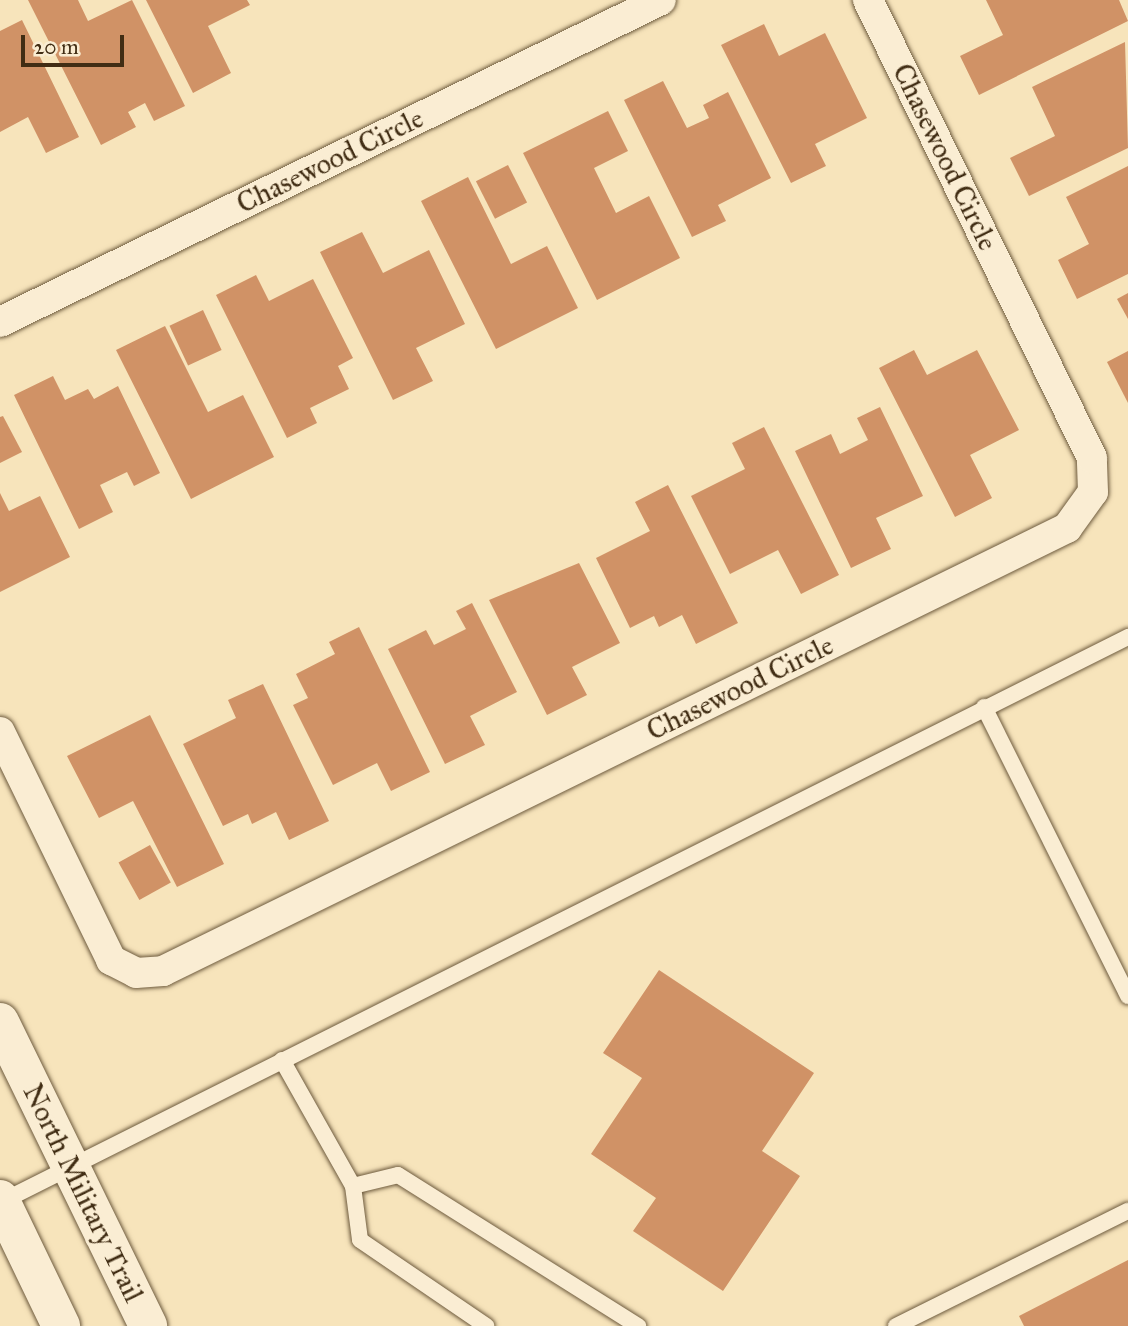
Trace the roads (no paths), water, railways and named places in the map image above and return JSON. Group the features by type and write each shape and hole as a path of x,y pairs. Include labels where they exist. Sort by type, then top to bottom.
{"main road":[{"name":"North Military Trail","path":"0,1021 148,1326"},
{"path":"1,1200 61,1326"}],"street":[{"name":"Chasewood Circle","path":"0,322 661,0"},
{"name":"Chasewood Circle","path":"0,732 111,960 136,973 163,971 1067,528 1093,492 1092,458 868,0"}],"lane":[{"path":"1,1200 71,1168 1128,637"},
{"path":"984,708 1128,996"},
{"path":"282,1060 353,1186 360,1240 486,1326"},
{"path":"353,1186 398,1175 638,1326"},
{"path":"896,1326 1128,1212"}]}
